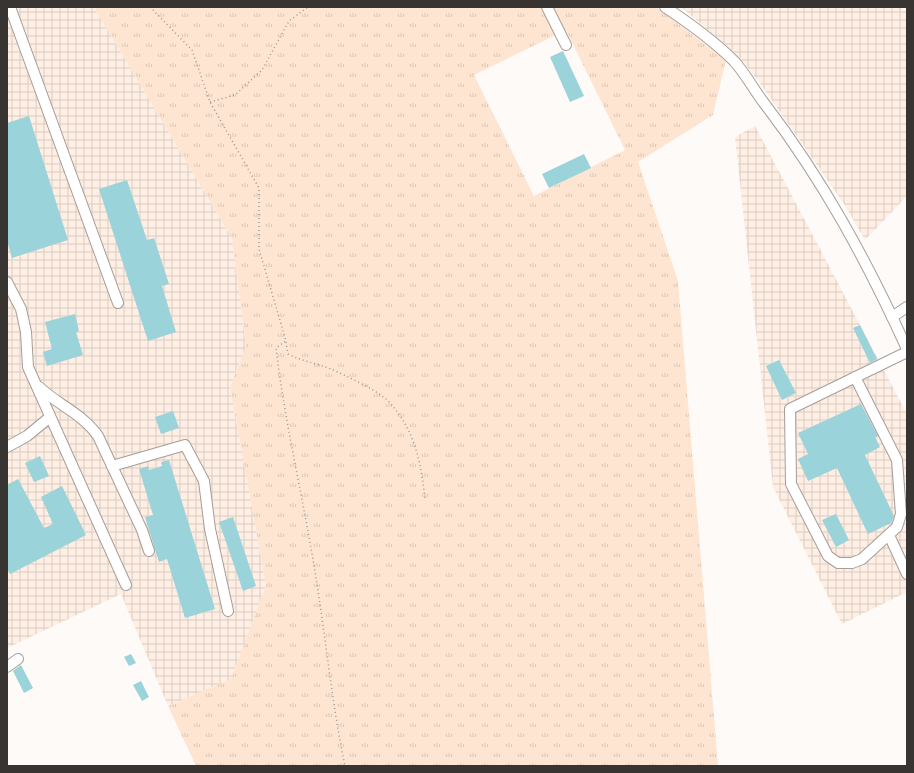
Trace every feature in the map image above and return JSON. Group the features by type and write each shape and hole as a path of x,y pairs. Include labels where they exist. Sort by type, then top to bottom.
{"lane":[{"path":"10,7 118,303"},
{"path":"547,7 566,45"},
{"path":"664,7 699,30 734,62 840,206 907,351 790,409 791,484 828,556 838,563 852,564 862,559 897,527 901,514 897,460 855,377"},
{"path":"7,282 21,309 26,332 28,367 126,585"},
{"path":"892,317 907,307"},
{"path":"35,382 51,398 76,412 92,427 98,436 142,530 149,551"},
{"path":"7,447 27,436 50,417"},
{"path":"112,466 185,446 204,481 210,529 228,611"},
{"path":"889,535 907,574"},
{"path":"7,668 18,659"}],"path":[{"path":"150,7 192,50 210,102 259,188 259,249 286,342 288,354 303,362 329,368 354,380 389,402 411,432 422,467 425,499"},
{"path":"210,102 235,95 262,70 289,21 308,7"},
{"path":"286,342 276,348 280,385 316,578 336,722 345,766"}],"shaded area":[{"path":"7,7 94,7 232,238 246,347 230,387 266,585 231,679 168,706 121,594 7,648"},
{"path":"681,7 900,7 907,12 907,196 865,240 844,204 757,79 735,53"},
{"path":"755,126 907,414 907,592 842,624 773,487 735,137"}],"green space":[{"path":"94,7 656,7 726,60 713,115 638,162 678,281 718,766 196,766 168,706 231,679 266,585 230,387 246,347 232,238","holes":["566,30 625,150 534,196 474,75"]}],"building":[{"path":"563,51 584,96 570,102 550,57"},
{"path":"29,116 68,240 12,258 7,241 7,123"},
{"path":"584,154 591,168 549,188 542,174"},
{"path":"127,180 147,240 154,238 169,284 162,286 176,332 148,341 99,189"},
{"path":"75,314 79,331 76,332 83,355 47,366 43,352 52,349 45,322"},
{"path":"860,325 877,359 870,363 853,328"},
{"path":"779,360 796,393 782,400 766,366"},
{"path":"861,404 878,436 875,437 880,447 865,455 894,516 891,523 868,534 837,468 808,481 798,459 808,454 798,433"},
{"path":"173,411 179,428 161,434 155,417"},
{"path":"40,456 49,476 34,482 25,463"},
{"path":"169,460 215,609 185,618 167,559 159,562 145,517 153,515 139,469 148,466 149,470 162,466 161,462"},
{"path":"18,479 44,528 53,524 41,497 62,486 86,535 10,574 7,568 7,485"},
{"path":"836,514 849,540 836,547 822,520"},
{"path":"233,517 256,586 243,591 219,522"},
{"path":"131,654 136,663 129,666 124,657"},
{"path":"21,665 33,688 24,693 13,671"},
{"path":"141,681 149,697 142,701 133,685"}]}
